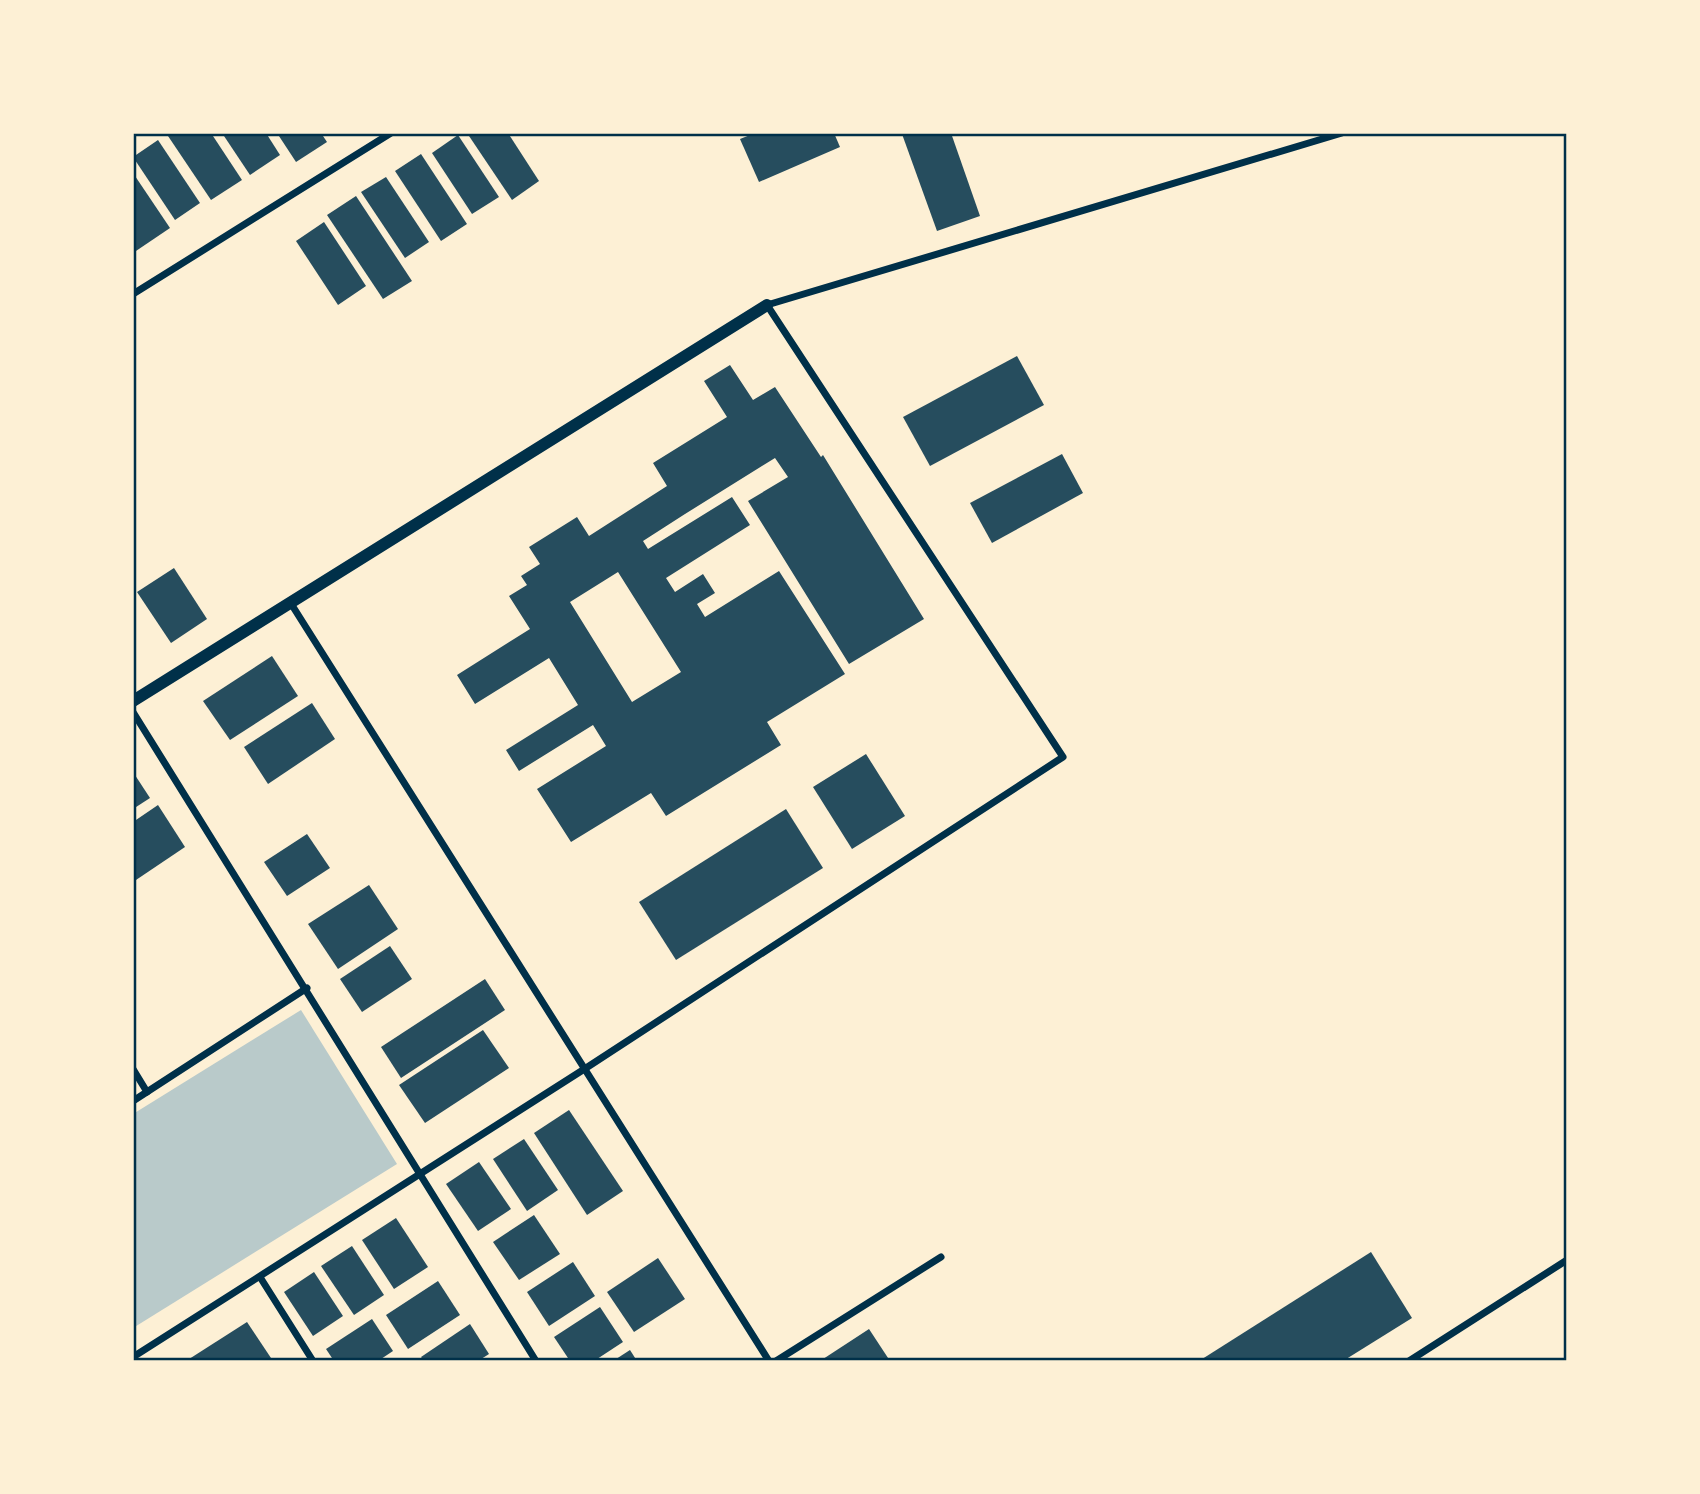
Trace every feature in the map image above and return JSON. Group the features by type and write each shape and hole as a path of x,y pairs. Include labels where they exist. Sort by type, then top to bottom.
{"street":[{"path":"133,294 391,133"},
{"path":"133,701 767,305 1342,133"},
{"path":"133,1356 586,1068 1063,757 767,305"},
{"path":"290,602 769,1361"},
{"path":"133,712 421,1171 536,1361"},
{"path":"133,1101 307,988"},
{"path":"133,1069 147,1092"},
{"path":"776,1361 940,1256"},
{"path":"1409,1361 1567,1260"},
{"path":"260,1277 313,1361"}],"shaded area":[{"path":"301,1010 397,1164 133,1328 133,1114"}],"building":[{"path":"173,133 211,133 242,180 211,200 168,136"},
{"path":"222,133 266,133 280,155 250,175"},
{"path":"277,133 321,133 327,142 296,162"},
{"path":"467,133 508,133 539,181 512,200"},
{"path":"755,133 834,133 840,147 759,182 740,139"},
{"path":"951,133 980,216 937,231 902,134"},
{"path":"458,135 499,197 472,214 432,153"},
{"path":"158,140 200,203 175,220 133,157"},
{"path":"421,154 467,224 441,241 395,171"},
{"path":"133,173 170,228 133,253"},
{"path":"386,177 429,242 405,258 361,192"},
{"path":"356,196 412,281 383,299 327,215"},
{"path":"324,222 366,286 338,305 296,241"},
{"path":"1017,356 1044,405 930,466 903,417"},
{"path":"730,365 753,400 775,387 821,457 823,455 924,619 849,664 748,501 788,477 775,458 685,514 643,541 648,549 732,497 750,525 666,578 675,592 703,574 715,593 697,604 705,617 779,571 845,674 767,722 781,745 666,816 651,793 571,842 537,789 606,746 593,725 519,771 506,750 578,705 549,658 475,704 457,675 530,629 509,596 527,585 521,576 540,564 529,547 577,517 589,536 667,486 653,463 727,417 704,381","holes":["618,572 681,672 632,702 570,602"]},
{"path":"1062,454 1083,493 992,543 970,503"},
{"path":"174,568 207,619 171,643 137,592"},
{"path":"272,656 298,696 230,740 203,701"},
{"path":"312,703 335,739 268,784 244,747"},
{"path":"866,754 905,816 852,849 813,787"},
{"path":"133,772 150,798 133,809"},
{"path":"158,805 185,847 133,882 133,822"},
{"path":"786,809 823,868 676,960 639,902"},
{"path":"307,834 330,868 287,896 264,862"},
{"path":"369,885 398,929 338,969 308,924"},
{"path":"390,946 412,979 362,1012 340,979"},
{"path":"485,979 505,1010 401,1078 381,1047"},
{"path":"483,1030 509,1068 425,1123 399,1085"},
{"path":"569,1110 623,1191 587,1215 534,1133"},
{"path":"524,1139 558,1190 527,1211 493,1159"},
{"path":"479,1162 511,1209 478,1231 446,1184"},
{"path":"534,1215 560,1254 519,1280 493,1242"},
{"path":"396,1218 428,1267 394,1289 362,1240"},
{"path":"352,1246 384,1295 354,1315 321,1266"},
{"path":"1371,1252 1412,1318 1343,1361 1199,1361"},
{"path":"658,1258 685,1299 634,1332 607,1292"},
{"path":"573,1262 595,1296 549,1326 527,1292"},
{"path":"314,1272 343,1316 313,1336 284,1292"},
{"path":"438,1281 460,1315 408,1349 386,1315"},
{"path":"600,1307 623,1342 594,1361 570,1361 554,1337"},
{"path":"372,1319 393,1351 378,1361 334,1361 326,1349"},
{"path":"247,1322 273,1361 186,1361"},
{"path":"470,1324 489,1354 478,1361 424,1361 421,1357"},
{"path":"869,1329 890,1361 820,1361"},
{"path":"630,1350 637,1361 613,1361"}]}
